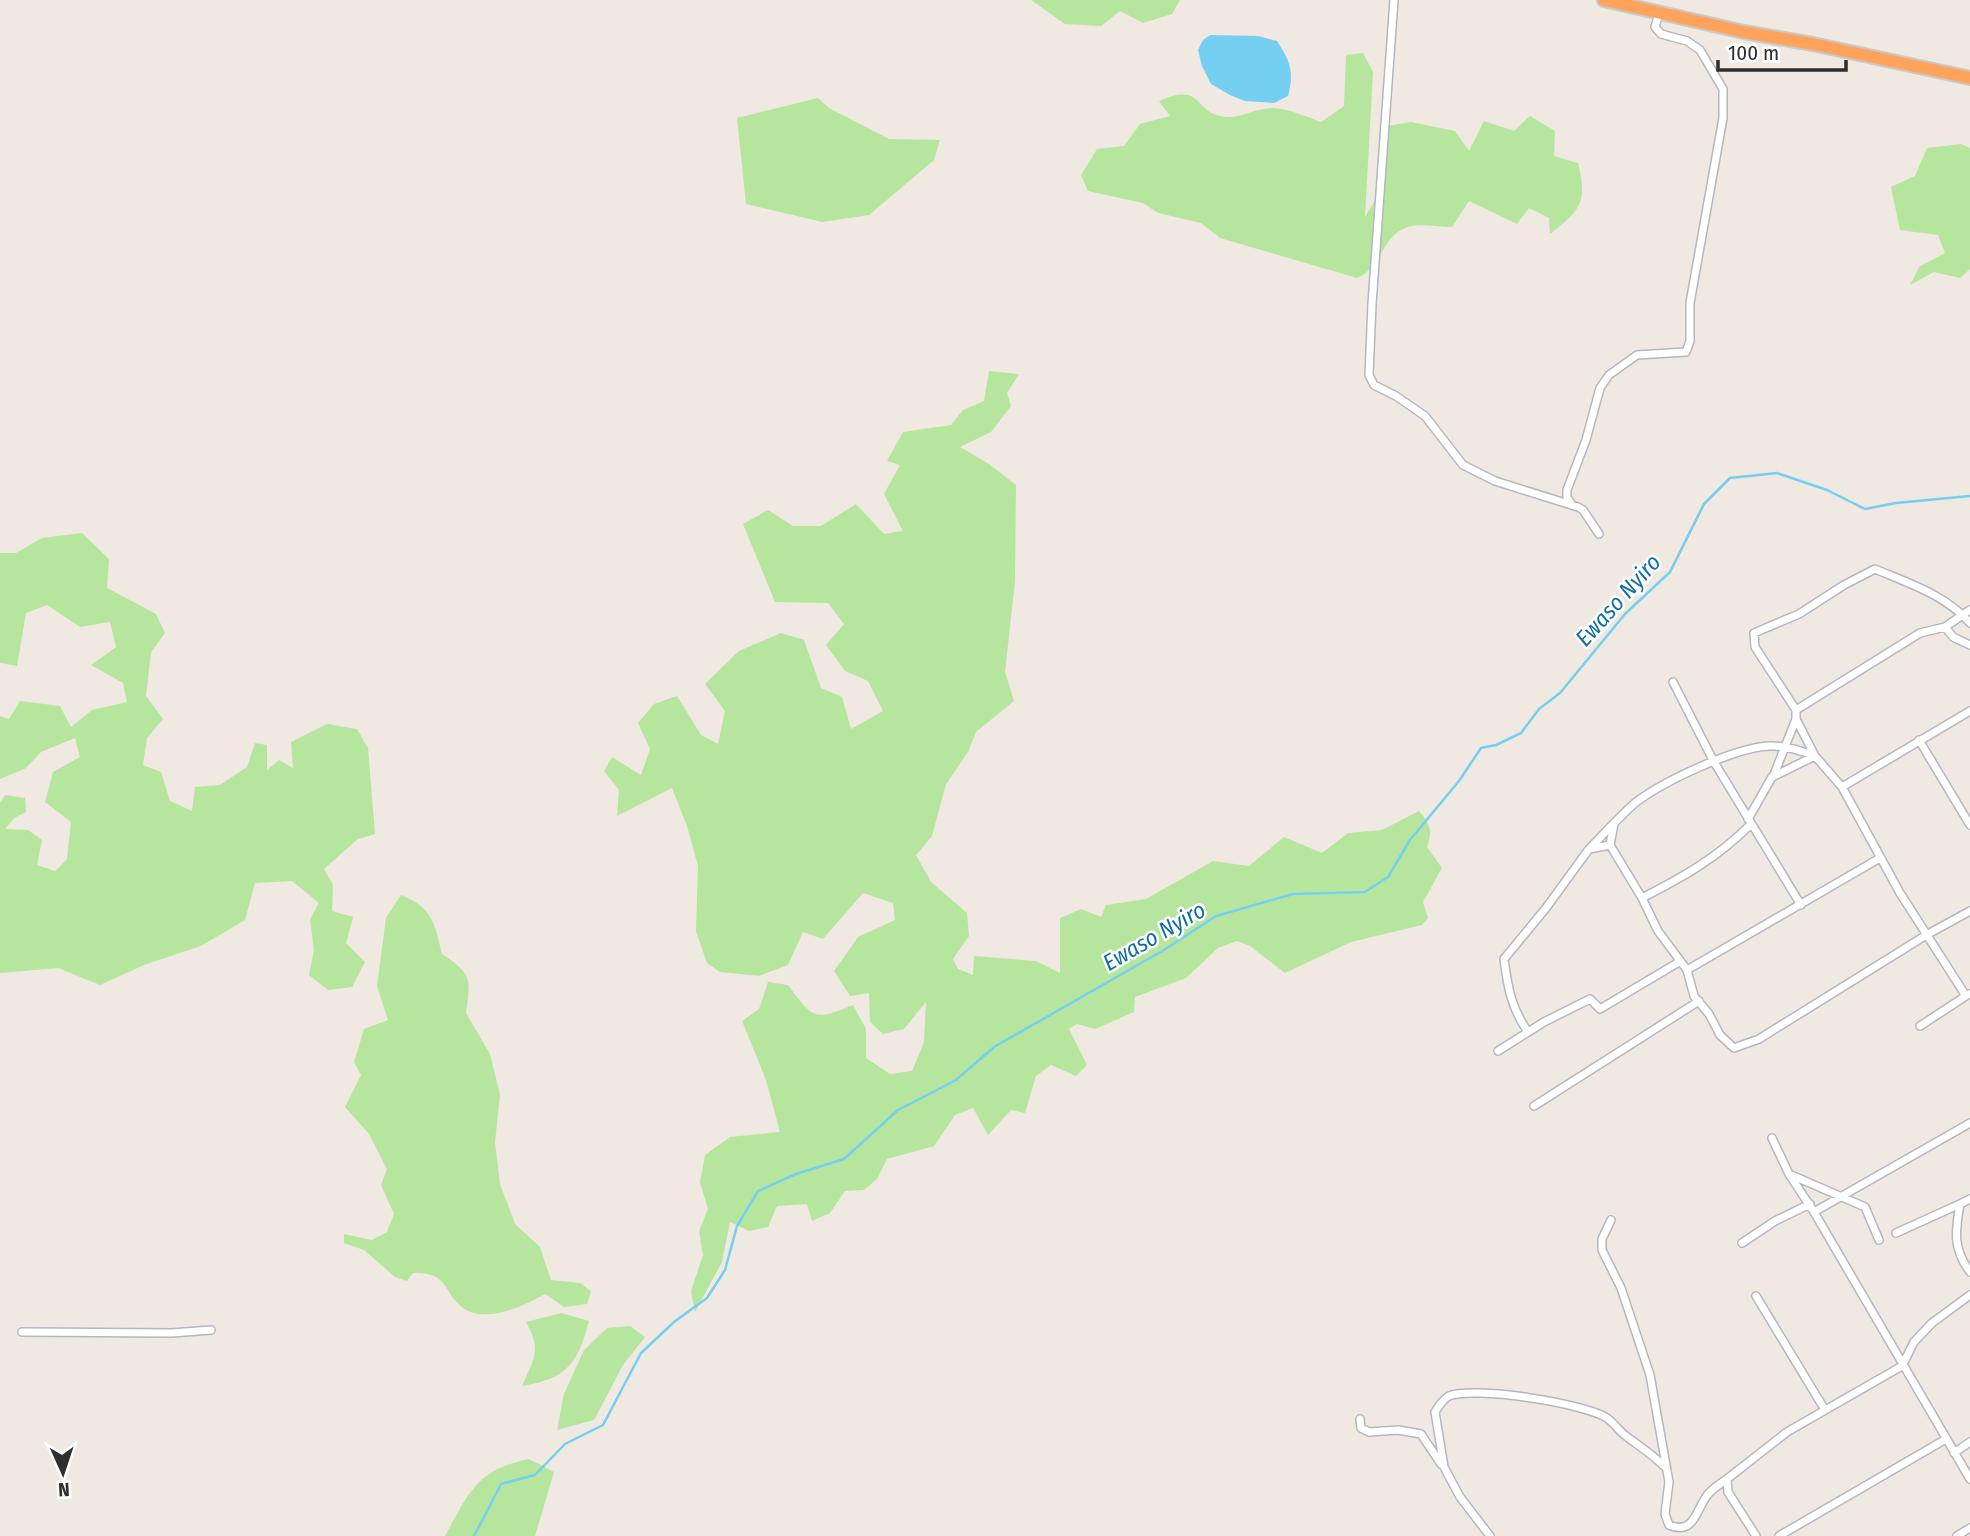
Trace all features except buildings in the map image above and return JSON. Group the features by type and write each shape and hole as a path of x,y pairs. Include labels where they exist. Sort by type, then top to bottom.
{"highway":[{"path":"1604,0 1970,78"}],"street":[{"path":"1394,0 1369,375 1374,385 1425,416 1463,465 1495,481 1583,510 1599,534"},
{"path":"1572,505 1567,497 1567,490 1586,440 1600,388 1609,375 1637,355 1686,352 1690,341 1690,303 1723,118 1723,89 1700,50 1687,41 1661,34 1655,27 1659,13"},
{"path":"1920,1026 1968,995 1880,858 1842,787 1815,756 1796,715 1755,648 1754,633 1799,614 1875,569 1927,591 1966,613 1970,624"},
{"path":"1642,898 1727,848 1749,822 1772,778 1796,715 1920,633 1945,627 1966,613"},
{"path":"1945,627 1953,637 1970,645"},
{"path":"1673,682 1714,762 1801,905"},
{"path":"1842,787 1970,711"},
{"path":"1919,740 1970,825"},
{"path":"1528,1032 1516,1014 1508,993 1504,959 1590,849 1614,824 1646,796 1676,778 1735,754 1770,746 1794,748 1815,756"},
{"path":"1772,778 1815,756"},
{"path":"1614,824 1610,845 1642,898 1658,931 1687,970 1694,996 1710,1014 1720,1035 1734,1048 1759,1038 1970,911"},
{"path":"1590,849 1610,845"},
{"path":"1687,970 1880,858"},
{"path":"1499,1051 1572,1006 1590,999 1600,1009 1679,962"},
{"path":"1534,1107 1699,1001"},
{"path":"1814,1212 1970,1123"},
{"path":"1772,1138 1789,1174 1810,1204 1970,1479"},
{"path":"1789,1174 1865,1207 1879,1240"},
{"path":"1896,1233 1970,1199"},
{"path":"1742,1242 1775,1221 1810,1204"},
{"path":"1960,1204 1957,1226 1958,1255 1970,1272"},
{"path":"1611,1220 1602,1239 1602,1250 1621,1288 1650,1375 1668,1482 1665,1514 1669,1525 1676,1530 1684,1530 1695,1521 1709,1493 1787,1432 1902,1366 1914,1342 1932,1323 1970,1295"},
{"path":"1756,1296 1825,1410"},
{"path":"22,1332 172,1334 211,1330"},
{"path":"1444,1467 1435,1412 1443,1400 1452,1395 1503,1394 1564,1404 1606,1418 1664,1466"},
{"path":"1360,1419 1362,1428 1369,1432 1398,1430 1421,1434 1444,1467 1460,1497 1490,1536"},
{"path":"1779,1536 1945,1439"},
{"path":"1954,1453 1970,1442"},
{"path":"1727,1479 1728,1492 1756,1536"},
{"path":"1957,1536 1970,1528"}],"green space":[{"path":"1031,0 1180,0 1172,14 1143,23 1120,11 1101,26 1065,24"},
{"path":"1363,53 1373,72 1365,217 1375,200 1380,127 1411,122 1455,131 1469,151 1484,121 1514,131 1530,116 1555,131 1554,156 1578,163 1582,188 1575,212 1550,234 1549,218 1529,208 1517,224 1469,201 1452,227 1417,225 1398,232 1372,267 1357,278 1220,238 1201,223 1158,213 1143,203 1088,191 1081,175 1097,149 1124,146 1140,124 1170,116 1159,101 1184,95 1191,96 1215,115 1238,116 1274,108 1321,122 1344,106 1346,55"},
{"path":"818,98 829,108 889,139 940,140 934,160 869,215 822,222 746,204 737,118"},
{"path":"1961,144 1970,148 1970,269 1960,278 1934,272 1910,285 1919,267 1945,253 1938,235 1900,230 1891,187 1915,176 1927,148"},
{"path":"989,371 1019,374 1007,393 1011,406 991,432 960,447 989,464 1016,485 1015,581 1005,672 1014,701 976,732 968,752 946,784 932,836 916,855 931,882 967,913 969,936 953,959 958,969 973,975 974,956 1036,961 1060,973 1060,918 1081,909 1101,917 1106,905 1146,899 1213,861 1249,866 1284,837 1322,853 1348,833 1382,830 1419,811 1429,828 1427,847 1442,868 1423,902 1428,918 1422,925 1351,942 1285,973 1250,946 1237,941 1218,948 1186,978 1135,997 1134,1012 1095,1029 1077,1024 1069,1029 1087,1065 1076,1076 1051,1065 1036,1076 1025,1113 1011,1110 988,1135 973,1108 955,1115 934,1146 887,1159 877,1179 864,1190 845,1191 830,1213 812,1221 807,1204 777,1206 768,1227 749,1231 730,1222 722,1262 695,1312 691,1291 703,1255 699,1231 708,1209 700,1182 705,1155 730,1137 780,1132 766,1080 742,1021 759,1009 768,982 788,985 815,1014 829,1014 853,1005 866,1029 866,1058 890,1074 912,1071 924,1042 926,1002 904,1029 883,1034 870,1022 869,993 850,996 834,971 858,937 895,920 893,903 863,893 823,939 803,932 788,965 759,976 720,972 707,963 696,931 698,866 687,826 672,788 617,816 619,790 604,771 612,757 641,775 650,749 638,723 654,704 677,696 701,735 718,744 725,711 705,684 739,651 781,633 804,640 821,688 842,697 851,729 883,711 868,681 845,671 826,645 844,624 828,603 775,602 743,524 768,510 793,526 821,526 856,504 884,534 903,531 884,494 900,465 887,461 903,432 951,425 963,410 984,401"},
{"path":"82,533 109,559 107,588 156,614 165,633 151,652 146,696 163,719 147,738 143,765 161,772 170,801 192,811 195,787 220,785 247,767 255,743 267,745 267,770 279,760 293,768 291,742 327,724 357,729 368,748 375,834 358,839 324,869 333,885 332,911 353,917 346,943 365,962 352,987 328,990 309,975 314,950 310,919 319,903 292,881 255,883 245,920 201,946 144,965 100,985 58,968 0,973 0,803 5,795 25,798 26,812 14,818 5,829 28,830 42,840 37,865 55,871 67,859 71,822 45,802 53,772 80,757 75,738 41,752 26,768 0,779 0,716 9,719 20,701 60,706 71,727 92,710 127,702 123,683 91,665 116,647 110,622 80,627 47,605 26,613 17,666 0,663 0,553 16,553 42,538"},
{"path":"401,895 426,911 434,925 442,954 459,967 467,978 469,992 466,1013 490,1054 500,1095 495,1142 500,1184 515,1224 540,1247 551,1280 580,1283 591,1291 587,1304 564,1307 545,1294 505,1312 472,1312 456,1302 440,1279 413,1273 407,1281 395,1277 364,1250 344,1243 344,1234 372,1240 387,1232 394,1214 381,1185 387,1169 369,1134 345,1107 361,1075 354,1062 364,1029 388,1020 377,986 386,918"},
{"path":"561,1313 589,1321 575,1359 560,1374 522,1386 530,1369 535,1347 526,1322"},
{"path":"630,1326 645,1337 623,1365 594,1420 557,1430 564,1394 584,1350 607,1328"},
{"path":"529,1459 554,1472 535,1536 445,1536 476,1485 497,1470"}],"water":[{"path":"1210,35 1258,36 1277,41 1290,68 1288,96 1274,103 1245,101 1211,84 1198,50 1203,40"}],"waterway":[{"name":"Ewaso Nyiro","path":"474,1536 501,1484 535,1475 565,1444 603,1425 641,1353 674,1322 707,1298 725,1270 737,1226 758,1191 796,1174 844,1159 898,1110 956,1080 994,1047 1164,950 1216,916 1293,894 1365,892 1388,877 1410,840 1459,781 1481,748 1496,745 1521,733 1539,709 1560,693 1625,614 1670,572 1704,504 1730,478 1777,473 1827,490 1865,509 1896,503 1970,496"}]}
